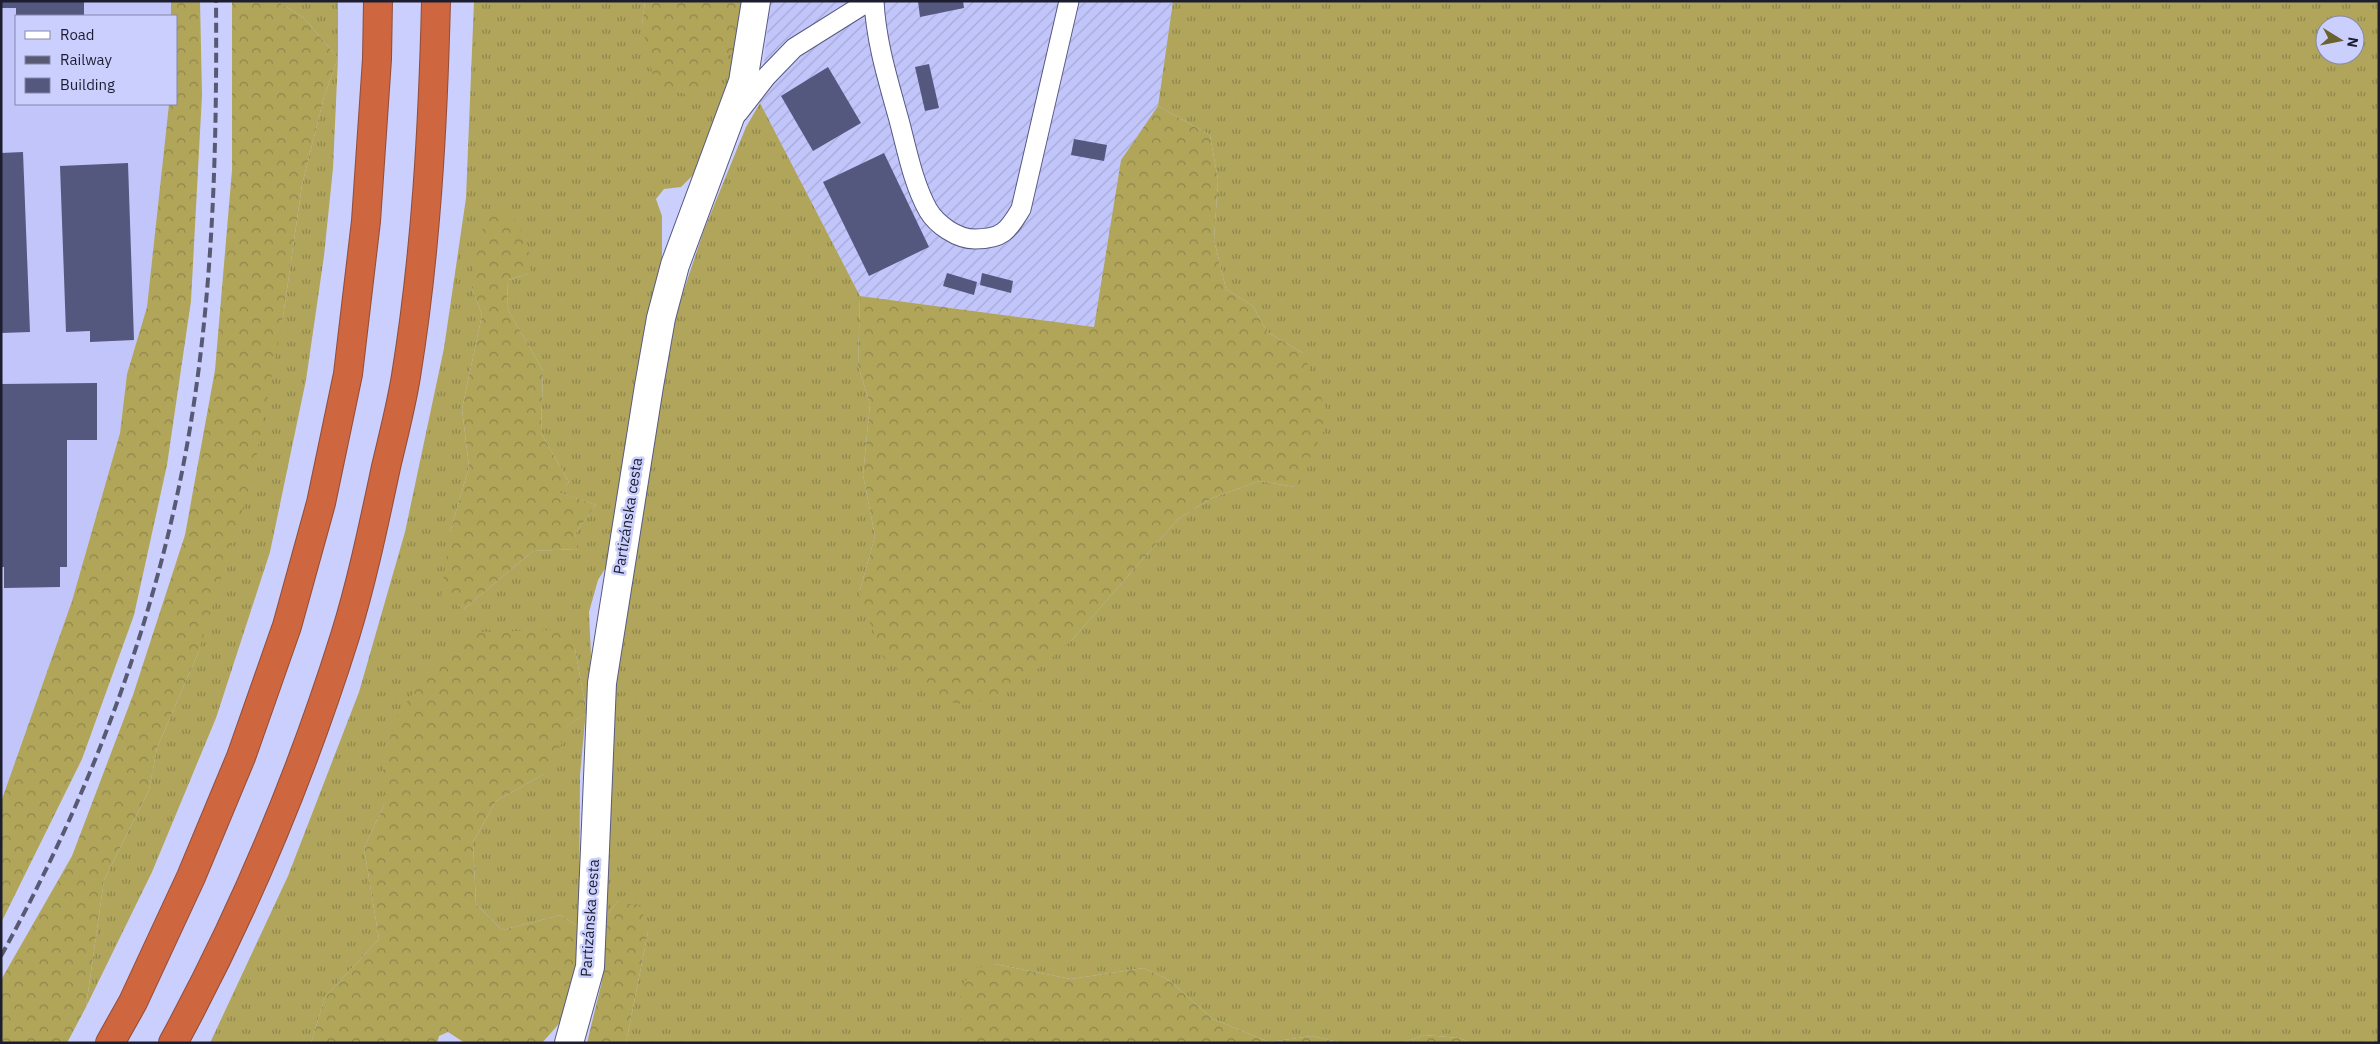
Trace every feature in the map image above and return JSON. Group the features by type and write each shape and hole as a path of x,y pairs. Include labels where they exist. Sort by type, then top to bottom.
{"highway":[{"path":"110,1043 133,1002 191,877 240,757 288,626 321,503 348,374 366,221 377,59 378,1"},
{"path":"173,1043 244,899 297,775 345,635 376,515 406,377 426,218 436,1"}],"street":[{"name":"Partizánska cesta","path":"569,1043 590,967 602,683 661,318 675,265 743,82 756,1"}],"lane":[{"path":"726,128 766,77 794,48 868,1"},
{"path":"874,1 875,30 912,173 928,211 944,228 967,239 992,239 1009,229 1021,209 1069,1"}],"path":[{"path":"2375,1043 2379,1039"}],"shaded area":[{"path":"1,1 171,1 171,15 15,15 15,105 169,105 147,307 127,374 120,433 72,601 1,802"},
{"path":"770,1 1173,1 1158,106 1121,160 1094,327 860,296 760,103"}],"green space":[{"path":"171,1 200,1 202,95 191,301 167,465 134,615 82,759 1,923 1,802 72,601 120,433 127,374 147,307 169,105 178,105 178,15 171,15"},
{"path":"232,1 277,1 304,18 338,58 324,97 302,185 283,317 252,479 198,653 157,748 149,790 104,880 86,1007 67,1043 1,1043 1,980 72,856 133,695 185,535 215,370 232,170"},
{"path":"277,1 338,1 338,58 304,18"},
{"path":"474,1 645,1 642,25 745,34 727,90 693,175 681,187 664,189 656,199 662,216 662,281 611,559 598,580 589,612 591,656 586,708 575,649 384,758 384,805 364,848 379,939 325,997 311,1043 210,1043 288,876 359,692 405,532 444,348 466,198","holes":["531,273 508,280 507,308 543,371 541,433 569,482 557,492 596,505 575,534 578,549 533,551 464,609 450,532 469,467 462,409 482,315 472,288"]},
{"path":"645,1 746,1 745,34 709,82 691,96 655,86 642,25"},
{"path":"1173,1 2379,1 2379,1043 1472,1043 1459,1038 1425,1035 1402,1043 1343,1043 1312,1036 1269,1042 1213,1019 1169,980 1144,968 1071,979 995,964 960,988 960,1043 626,1043 648,932 618,901 606,916 616,682 668,337 704,230 746,127 760,103 860,296 858,366 870,404 863,475 875,536 859,594 1071,641 1178,519 1212,498 1260,481 1295,487 1303,353 1267,332 1253,306 1226,289 1214,240 1218,180 1210,135 1158,106"},
{"path":"338,58 333,168 324,256 306,380 270,552 216,718 152,872 86,1007 104,880 149,790 157,748 198,653 283,317 302,185 324,97"},
{"path":"1158,106 1210,135 1218,180 1214,240 1226,289 1253,306 1267,332 1303,353 1330,419 1295,487 1260,481 1212,498 1178,519 1071,641 1047,663 998,694 969,705 933,700 883,657 859,594 875,536 863,475 870,404 858,366 860,296 1094,327 1121,160"},
{"path":"493,211 511,213 528,246 531,273 508,280 507,308 543,371 541,433 569,482 558,492 596,505 575,534 579,549 533,551 464,609 441,596 450,532 469,467 462,409 482,315 472,288 476,242"},
{"path":"557,630 575,649 587,713 552,736 562,743 544,774 496,801 473,842 476,904 502,930 561,915 579,927 579,967 572,1009 542,1043 465,1043 448,1032 439,1036 437,1043 311,1043 325,997 379,939 364,848 384,805 384,758 396,718 422,680 478,632"},
{"path":"586,714 580,775 579,927 561,915 502,930 476,904 473,842 496,801 544,774 551,736"},
{"path":"618,901 641,907 648,932 626,1043 587,1043 602,981 606,916"},
{"path":"995,964 1071,979 1144,968 1169,980 1213,1019 1269,1042 1312,1036 1343,1043 960,1043 960,988 976,968"},
{"path":"1425,1035 1459,1038 1472,1043 1402,1043"}],"building":[{"path":"1,1 84,1 84,15 16,15 16,8 1,8"},
{"path":"918,1 963,1 964,8 920,17"},
{"path":"929,64 939,108 925,111 915,67"},
{"path":"828,67 861,123 813,151 781,96"},
{"path":"1074,139 1107,145 1104,161 1071,155"},
{"path":"23,152 30,332 1,333 1,153"},
{"path":"884,153 929,247 869,276 823,182"},
{"path":"128,163 134,340 90,342 90,331 66,332 60,166"},
{"path":"947,273 977,282 974,295 943,286"},
{"path":"982,273 1013,281 1011,293 980,285"},
{"path":"97,383 97,440 67,440 67,567 60,567 60,587 4,588 4,567 1,567 1,384"}],"railway":[{"path":"1,956 69,821 98,752 125,681 148,610 168,537 184,464 196,389 207,293 215,147 216,1"}]}
